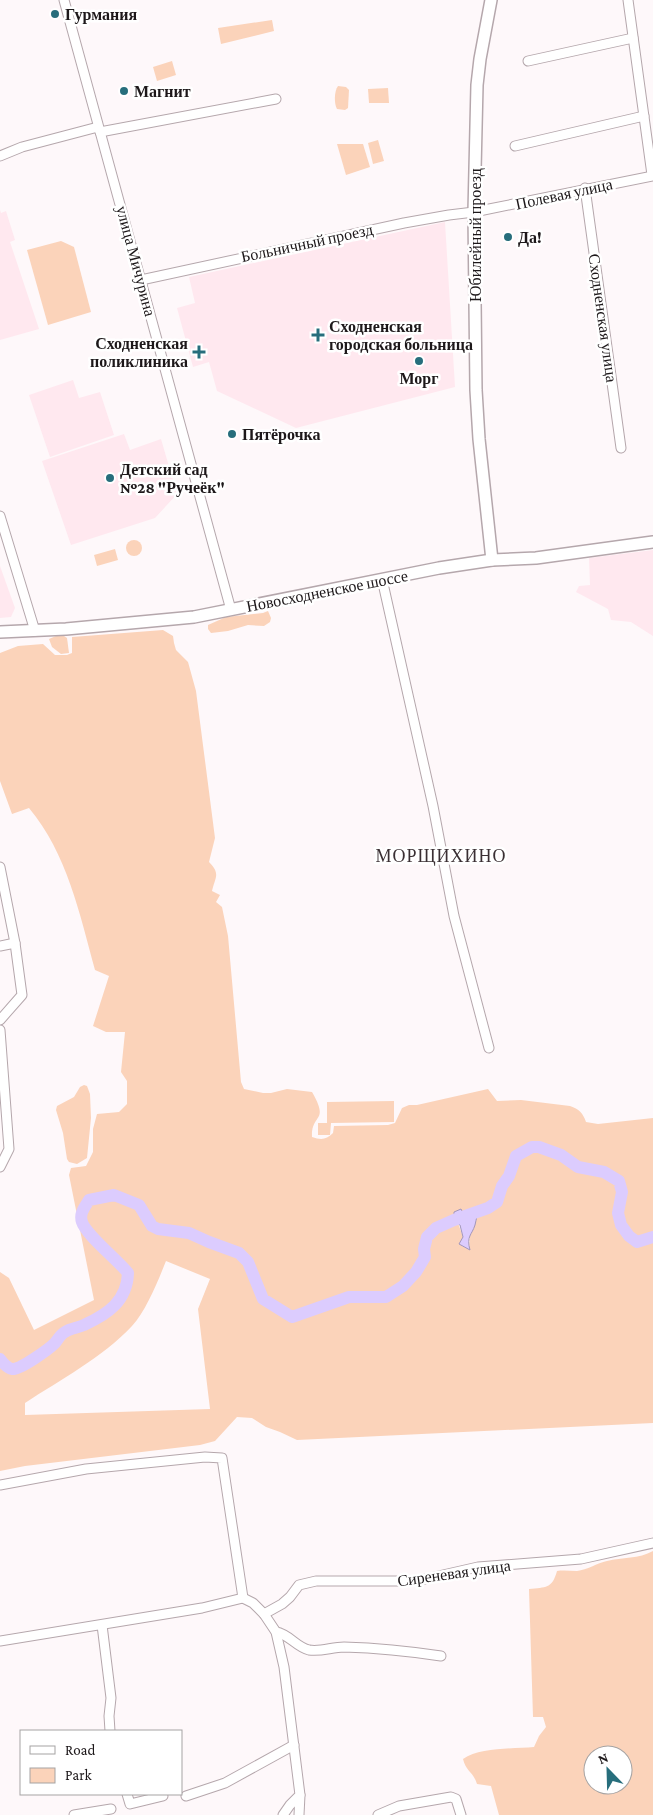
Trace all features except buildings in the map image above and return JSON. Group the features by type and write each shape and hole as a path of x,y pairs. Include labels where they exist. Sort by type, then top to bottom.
{"main road":[{"name":"Юбилейный проезд","path":"491,0 477,85 474,212 476,390 479,439 492,560"},
{"name":"Новосходненское шоссе","path":"0,632 166,621 231,610 382,579 492,560 536,558 653,542"}],"street":[{"name":"улица Мичурина","path":"64,0 231,610"},
{"path":"628,0 653,176"},
{"path":"528,61 633,38"},
{"path":"0,156 22,147 99,130 276,99"},
{"path":"515,146 644,116"},
{"name":"Полевая улица","path":"474,212 585,188 653,176"},
{"name":"Сходненская улица","path":"585,188 621,448"},
{"name":"Больничный проезд","path":"141,280 404,223 474,212"},
{"path":"0,516 35,631"},
{"path":"382,579 431,797 454,916 489,1048"},
{"path":"0,867 15,943 22,994 0,1020"},
{"path":"0,946 15,943"},
{"path":"0,1030 9,1149 0,1167"},
{"path":"0,1485 100,1467 205,1457 222,1458 243,1598"},
{"name":"Сиреневая улица","path":"264,1614 282,1604 299,1585 306,1582 422,1580 478,1567 581,1559 653,1543"},
{"path":"0,1641 202,1608 243,1598 253,1603 264,1614 276,1632 284,1667 300,1795 299,1815"},
{"path":"102,1625 111,1698 110,1730"},
{"path":"276,1632 282,1633 308,1649 317,1650 339,1647 378,1648 441,1656"},
{"path":"186,1796 224,1783 294,1745"},
{"path":"127,1795 130,1804 163,1796"},
{"path":"283,1815 300,1795"},
{"path":"378,1815 400,1806 451,1797 456,1798 461,1815"},
{"path":"74,1815 111,1809"}],"shaded area":[{"path":"0,210 1,213 6,211 15,240 10,242 39,329 0,340"},
{"name":"Сходненская городская больница","path":"445,222 455,387 296,428 217,391 209,362 193,367 177,308 195,303 189,277"},
{"name":"Детский сад №28 \"Ручеёк\"","path":"73,380 79,398 100,392 114,435 50,457 29,395"},
{"name":"Детский сад №28 \"Ручеёк\"","path":"124,434 130,450 161,439 177,494 155,518 71,545 42,461"},
{"path":"653,550 653,636 631,622 611,620 608,609 576,592 579,586 590,585 589,558"},
{"path":"0,566 15,608 11,617 0,618"},
{"path":"485,1207 488,1208 477,1216 470,1236 470,1250 459,1244 463,1237 460,1225 454,1220 454,1212 461,1209 463,1213 467,1213"}],"green space":[{"path":"272,20 274,31 221,44 218,28"},
{"path":"172,61 176,75 157,81 153,67"},
{"path":"338,86 346,87 349,90 348,108 345,110 337,109 336,107 335,94"},
{"path":"388,88 389,103 369,103 368,89"},
{"path":"378,140 384,161 373,164 368,143"},
{"path":"337,144 363,144 370,167 346,175"},
{"path":"61,241 74,247 91,312 48,325 27,250"},
{"path":"134,540 140,542 142,548 140,554 134,556 128,554 126,548 128,542"},
{"path":"115,549 118,560 97,566 94,555"},
{"path":"268,611 271,618 270,622 264,626 248,625 228,631 211,633 208,629 208,625 226,617"},
{"path":"163,630 173,636 176,650 188,662 196,691 215,838 209,862 216,873 212,891 220,895 216,902 222,907 228,936 241,1082 244,1089 263,1093 287,1089 312,1092 320,1114 312,1129 312,1137 321,1139 333,1133 334,1126 388,1125 395,1123 402,1108 409,1105 417,1105 488,1089 497,1101 521,1100 576,1108 584,1116 586,1122 598,1124 653,1118 653,1423 297,1440 266,1427 252,1418 237,1417 215,1441 200,1445 25,1466 0,1471 0,1272 9,1278 34,1330 94,1300 69,1175 71,1168 86,1166 93,1152 93,1129 97,1114 119,1112 127,1104 127,1081 121,1072 125,1032 106,1032 93,1026 109,976 95,970 71,885 53,845 29,808 12,814 0,781 0,653 18,646 43,644 55,655 67,655 72,653 72,637","holes":["488,1208 477,1216 470,1233 469,1249 462,1246 463,1237 454,1212","166,1261 210,1279 198,1309 210,1409 25,1415 25,1403 95,1358 132,1326 147,1304"]},
{"path":"56,636 67,638 69,653 61,654 52,647 49,639"},
{"path":"87,1086 90,1094 91,1118 87,1158 77,1164 69,1162 67,1159 63,1133 56,1110 57,1106 74,1097 80,1087"},
{"path":"394,1101 394,1122 331,1123 330,1135 318,1135 318,1123 327,1123 327,1102"},
{"path":"653,1551 653,1815 499,1815 491,1786 477,1784 463,1759 478,1752 488,1750 534,1747 546,1727 543,1717 533,1717 529,1589 548,1586 553,1581 557,1571 577,1571 607,1561 636,1557"}],"waterway":[{"path":"0,1359 9,1368 21,1366 47,1350 64,1333 101,1316 120,1299 127,1283 128,1273 89,1234 81,1219 83,1210 89,1200 114,1195 139,1205 152,1226 158,1229 189,1233 239,1253 248,1262 263,1299 292,1317 349,1297 386,1297 403,1286 416,1272 425,1257 424,1249 427,1237 436,1228 488,1208 497,1202 516,1156 532,1147 539,1147 561,1155 578,1167 604,1172 619,1181 622,1192 618,1213 621,1225 629,1236 637,1242 653,1237"}],"place":[{"name":"Гурмания","path":"55,14"},
{"name":"Магнит","path":"124,91"},
{"name":"Да!","path":"508,237"},
{"name":"Сходненская городская больница","path":"318,335"},
{"name":"Сходненская поликлиника","path":"199,352"},
{"name":"Морг","path":"419,361"},
{"name":"Пятёрочка","path":"232,434"},
{"name":"Детский сад №28 \"Ручеёк\"","path":"110,478"}],"district":[{"name":"МОРЩИХИНО","path":"441,856"}]}
